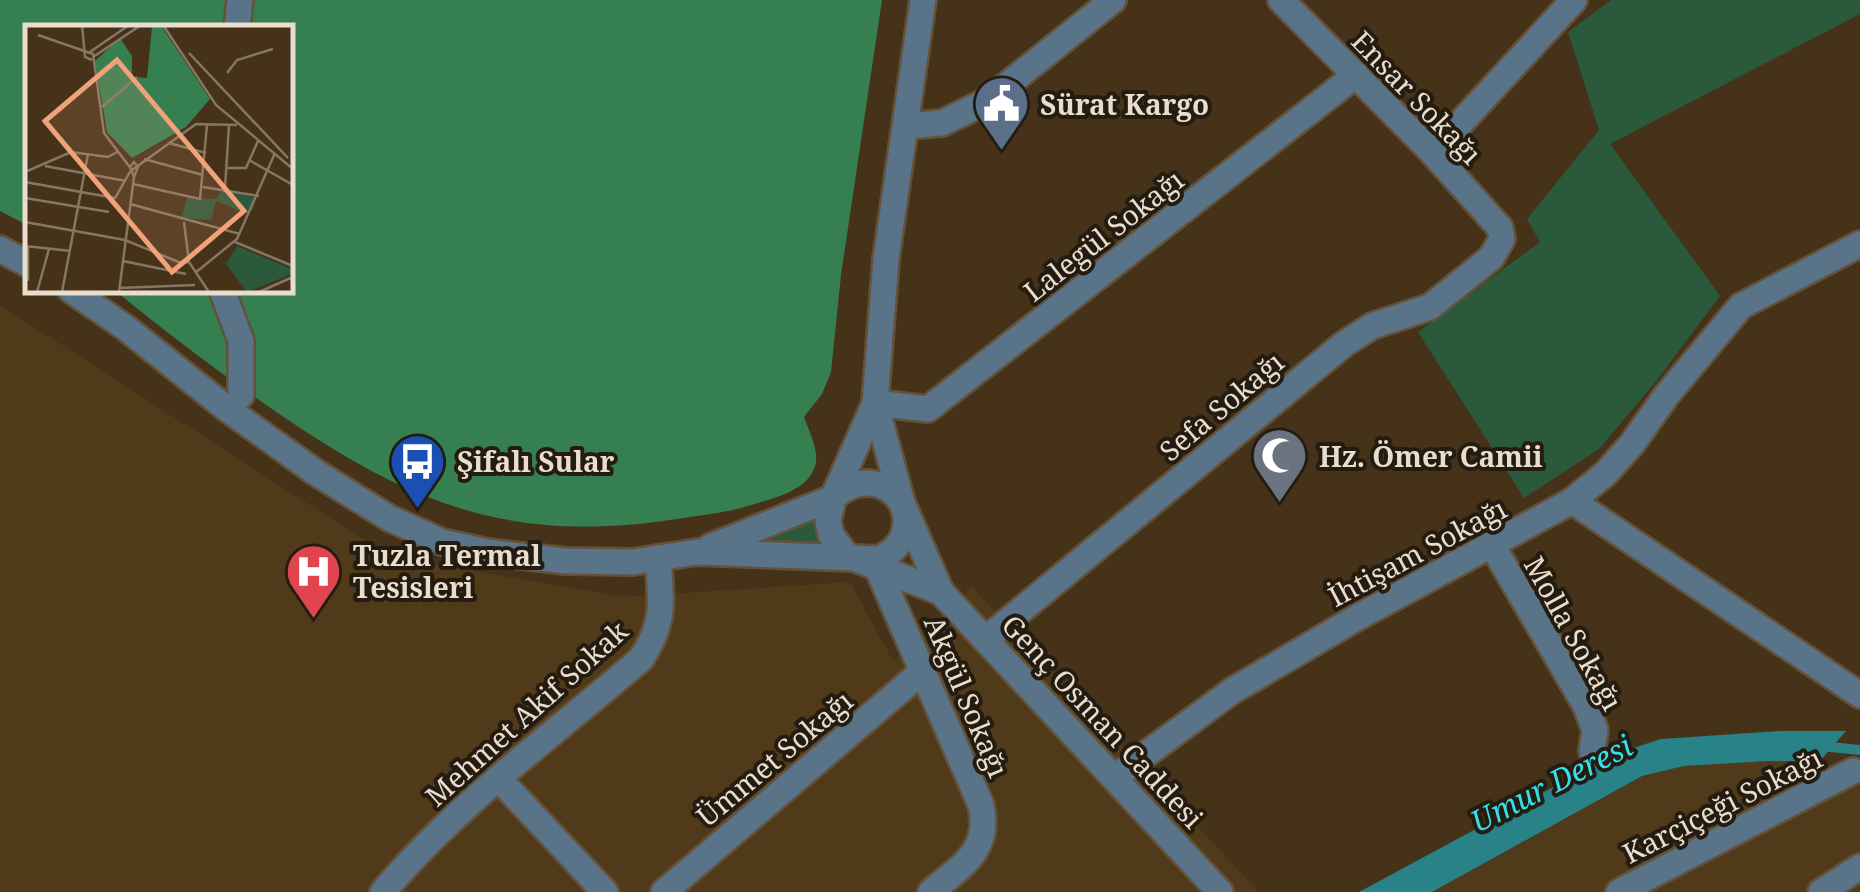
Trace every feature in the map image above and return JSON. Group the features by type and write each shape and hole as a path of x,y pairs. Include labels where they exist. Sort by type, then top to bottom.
{"street":[{"path":"236,25 240,0"},
{"name":"Genç Osman Caddesi","path":"923,0 886,260 875,403 833,498 828,522 837,547 867,564 941,592"},
{"path":"906,126 942,123 987,101 1113,0"},
{"name":"Ensar Sokağı","path":"1281,0 1433,153 1500,228 1502,239"},
{"path":"1433,153 1574,0"},
{"name":"Lalegül Sokağı","path":"875,403 928,409 1356,75"},
{"name":"Sefa Sokağı","path":"986,639 1344,344 1372,326 1430,307 1491,258 1502,239"},
{"name":"İhtişam Sokağı","path":"1115,777 1232,691 1358,616 1572,501 1605,474 1632,444 1666,396 1741,306 1860,244"},
{"path":"0,249 25,262"},
{"path":"74,292 274,444 361,502 442,542 487,552 565,561 633,562 697,552 828,555 867,564"},
{"path":"223,292 241,342 241,395"},
{"name":"Genç Osman Caddesi","path":"867,564 898,546 906,526 875,403"},
{"path":"697,552 866,482 890,489 903,505"},
{"path":"1572,501 1860,694"},
{"name":"Genç Osman Caddesi","path":"903,505 941,592 1220,892"},
{"name":"Molla Sokağı","path":"1492,545 1586,706 1596,730 1592,751"},
{"name":"Mehmet Akif Sokak","path":"383,892 414,856 640,659 659,628 662,614 658,558"},
{"name":"Akgül Sokağı","path":"867,564 924,670 981,804 984,820 980,846 931,892"},
{"name":"Ümmet Sokağı","path":"664,892 924,670"},
{"name":"Karçiçeği Sokağı","path":"1618,892 1857,767"},
{"path":"500,780 605,892"},
{"path":"1821,892 1860,867"}],"shaded area":[{"path":"0,305 389,556 623,597 850,582 893,661 972,587 1259,892 0,892"},
{"path":"1769,761 1860,766 1860,892 1432,892 1642,776 1684,766"}],"green space":[{"path":"0,0 882,0 841,275 831,372 822,394 804,417 816,453 815,465 804,483 784,495 733,510 617,526 562,526 462,509 369,470 322,442 231,380 117,292 292,292 292,25 25,25 25,224 0,211"},
{"path":"1611,0 1860,0 1860,14 1610,144 1720,296 1599,449 1524,498 1418,332 1540,242 1527,219 1599,130 1568,32"},
{"path":"821,514 826,542 742,546"}],"water":[{"path":"1846,731 1819,762 1684,766 1642,776 1432,892 1359,892 1615,754 1661,739"}],"waterway":[{"name":"Umur Deresi","path":"1821,746 1860,750"}],"place":[{"name":"Sürat Kargo","path":"1001,153"},
{"name":"Hz. Ömer Camii","path":"1280,505"},
{"name":"Şifalı Sular","path":"418,510"},
{"name":"Tuzla Termal Tesisleri","path":"314,620"}]}
